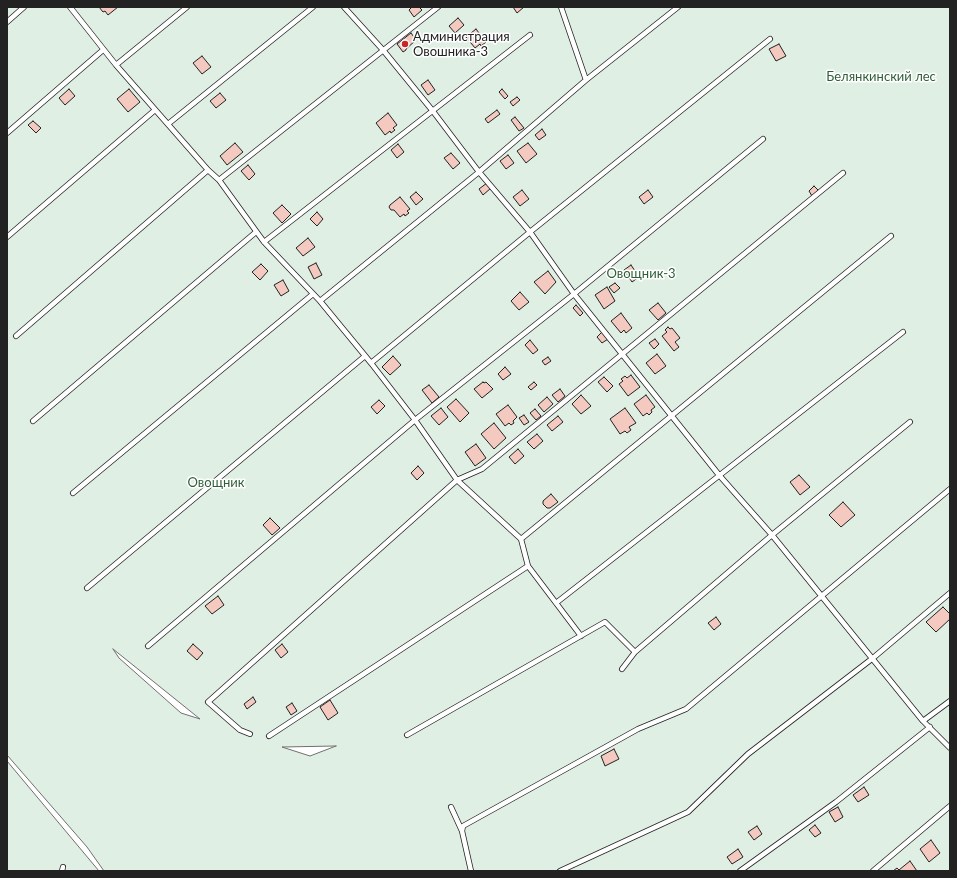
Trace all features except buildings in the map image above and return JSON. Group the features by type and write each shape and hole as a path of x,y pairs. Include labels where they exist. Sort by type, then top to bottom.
{"lane":[{"path":"7,22 24,7"},
{"path":"70,7 116,65 208,170 219,180 264,242 320,301 371,363 415,420 457,480 521,539 528,566 581,636"},
{"path":"116,65 186,7"},
{"path":"168,124 313,7"},
{"path":"344,7 383,50 432,110 479,172 530,232 574,294 719,475 772,535 923,721 950,748"},
{"path":"219,180 438,7"},
{"path":"561,7 586,80"},
{"path":"320,301 479,172 586,80 678,7"},
{"path":"264,242 530,35"},
{"path":"371,363 530,232 770,39"},
{"path":"7,133 104,50"},
{"path":"7,237 155,110"},
{"path":"148,646 415,420 574,294 763,139"},
{"path":"16,336 208,170"},
{"path":"250,734 240,730 208,702 457,480 482,469 843,173"},
{"path":"33,421 256,232"},
{"path":"521,539 892,236"},
{"path":"73,493 313,294"},
{"path":"556,603 903,332"},
{"path":"87,588 365,356"},
{"path":"622,669 634,652 772,535 910,422"},
{"path":"462,831 463,826 638,729 686,709 950,489"},
{"path":"269,736 528,566"},
{"path":"560,871 688,812 748,754 873,658 950,593"},
{"path":"407,735 605,622 634,652"},
{"path":"923,721 950,701"},
{"path":"740,871 836,802 930,727"},
{"path":"873,871 950,806"},
{"path":"451,808 462,831 471,871"}],"green space":[{"path":"7,7 950,7 950,871 104,871 87,847 7,755","holes":["113,649 200,719 181,713 119,658","336,746 310,756 282,747"]},
{"path":"7,761 99,871 7,871"}],"place":[{"name":"Администрация Овошника-3","path":"405,44"}],"park label":[{"name":"Белянкинский лес","path":"881,77"},
{"name":"Овощник-3","path":"641,274"},
{"name":"Овощник","path":"216,483"}]}
